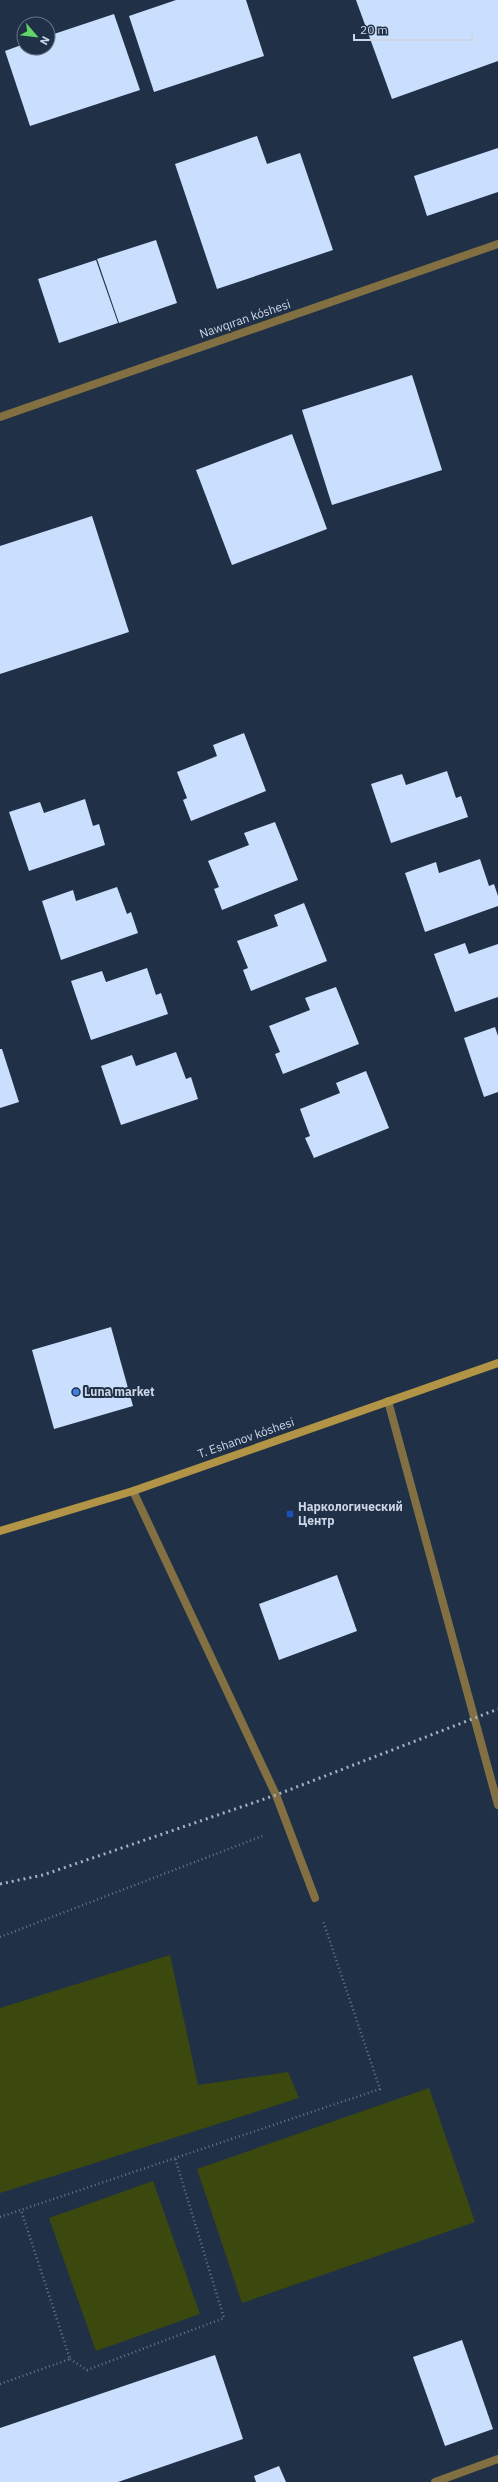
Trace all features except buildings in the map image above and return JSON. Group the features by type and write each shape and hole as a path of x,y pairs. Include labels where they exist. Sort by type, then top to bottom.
{"main road":[{"name":"T. Eshanov kóshesi","path":"0,1531 132,1491 498,1363"}],"street":[{"name":"Nawqıran kóshesi","path":"0,417 498,244"},
{"path":"388,1401 498,1805"},
{"path":"132,1491 276,1794 315,1898"},
{"path":"435,2482 498,2459"}],"path":[{"path":"0,1937 288,1826"},
{"path":"0,2217 380,2089 315,1898"},
{"path":"21,2210 70,2359 87,2370 224,2318 175,2158"},
{"path":"0,2384 70,2359"}],"green space":[{"path":"170,1955 198,2085 288,2072 299,2098 0,2193 0,2008"},
{"path":"429,2088 475,2222 242,2303 197,2169"},
{"path":"153,2181 200,2314 96,2351 49,2218"}],"railway":[{"path":"0,1884 43,1875 276,1795 498,1709"}],"place":[{"name":"Luna market","path":"76,1392"},
{"name":"Наркологический Центр","path":"290,1514"}]}
